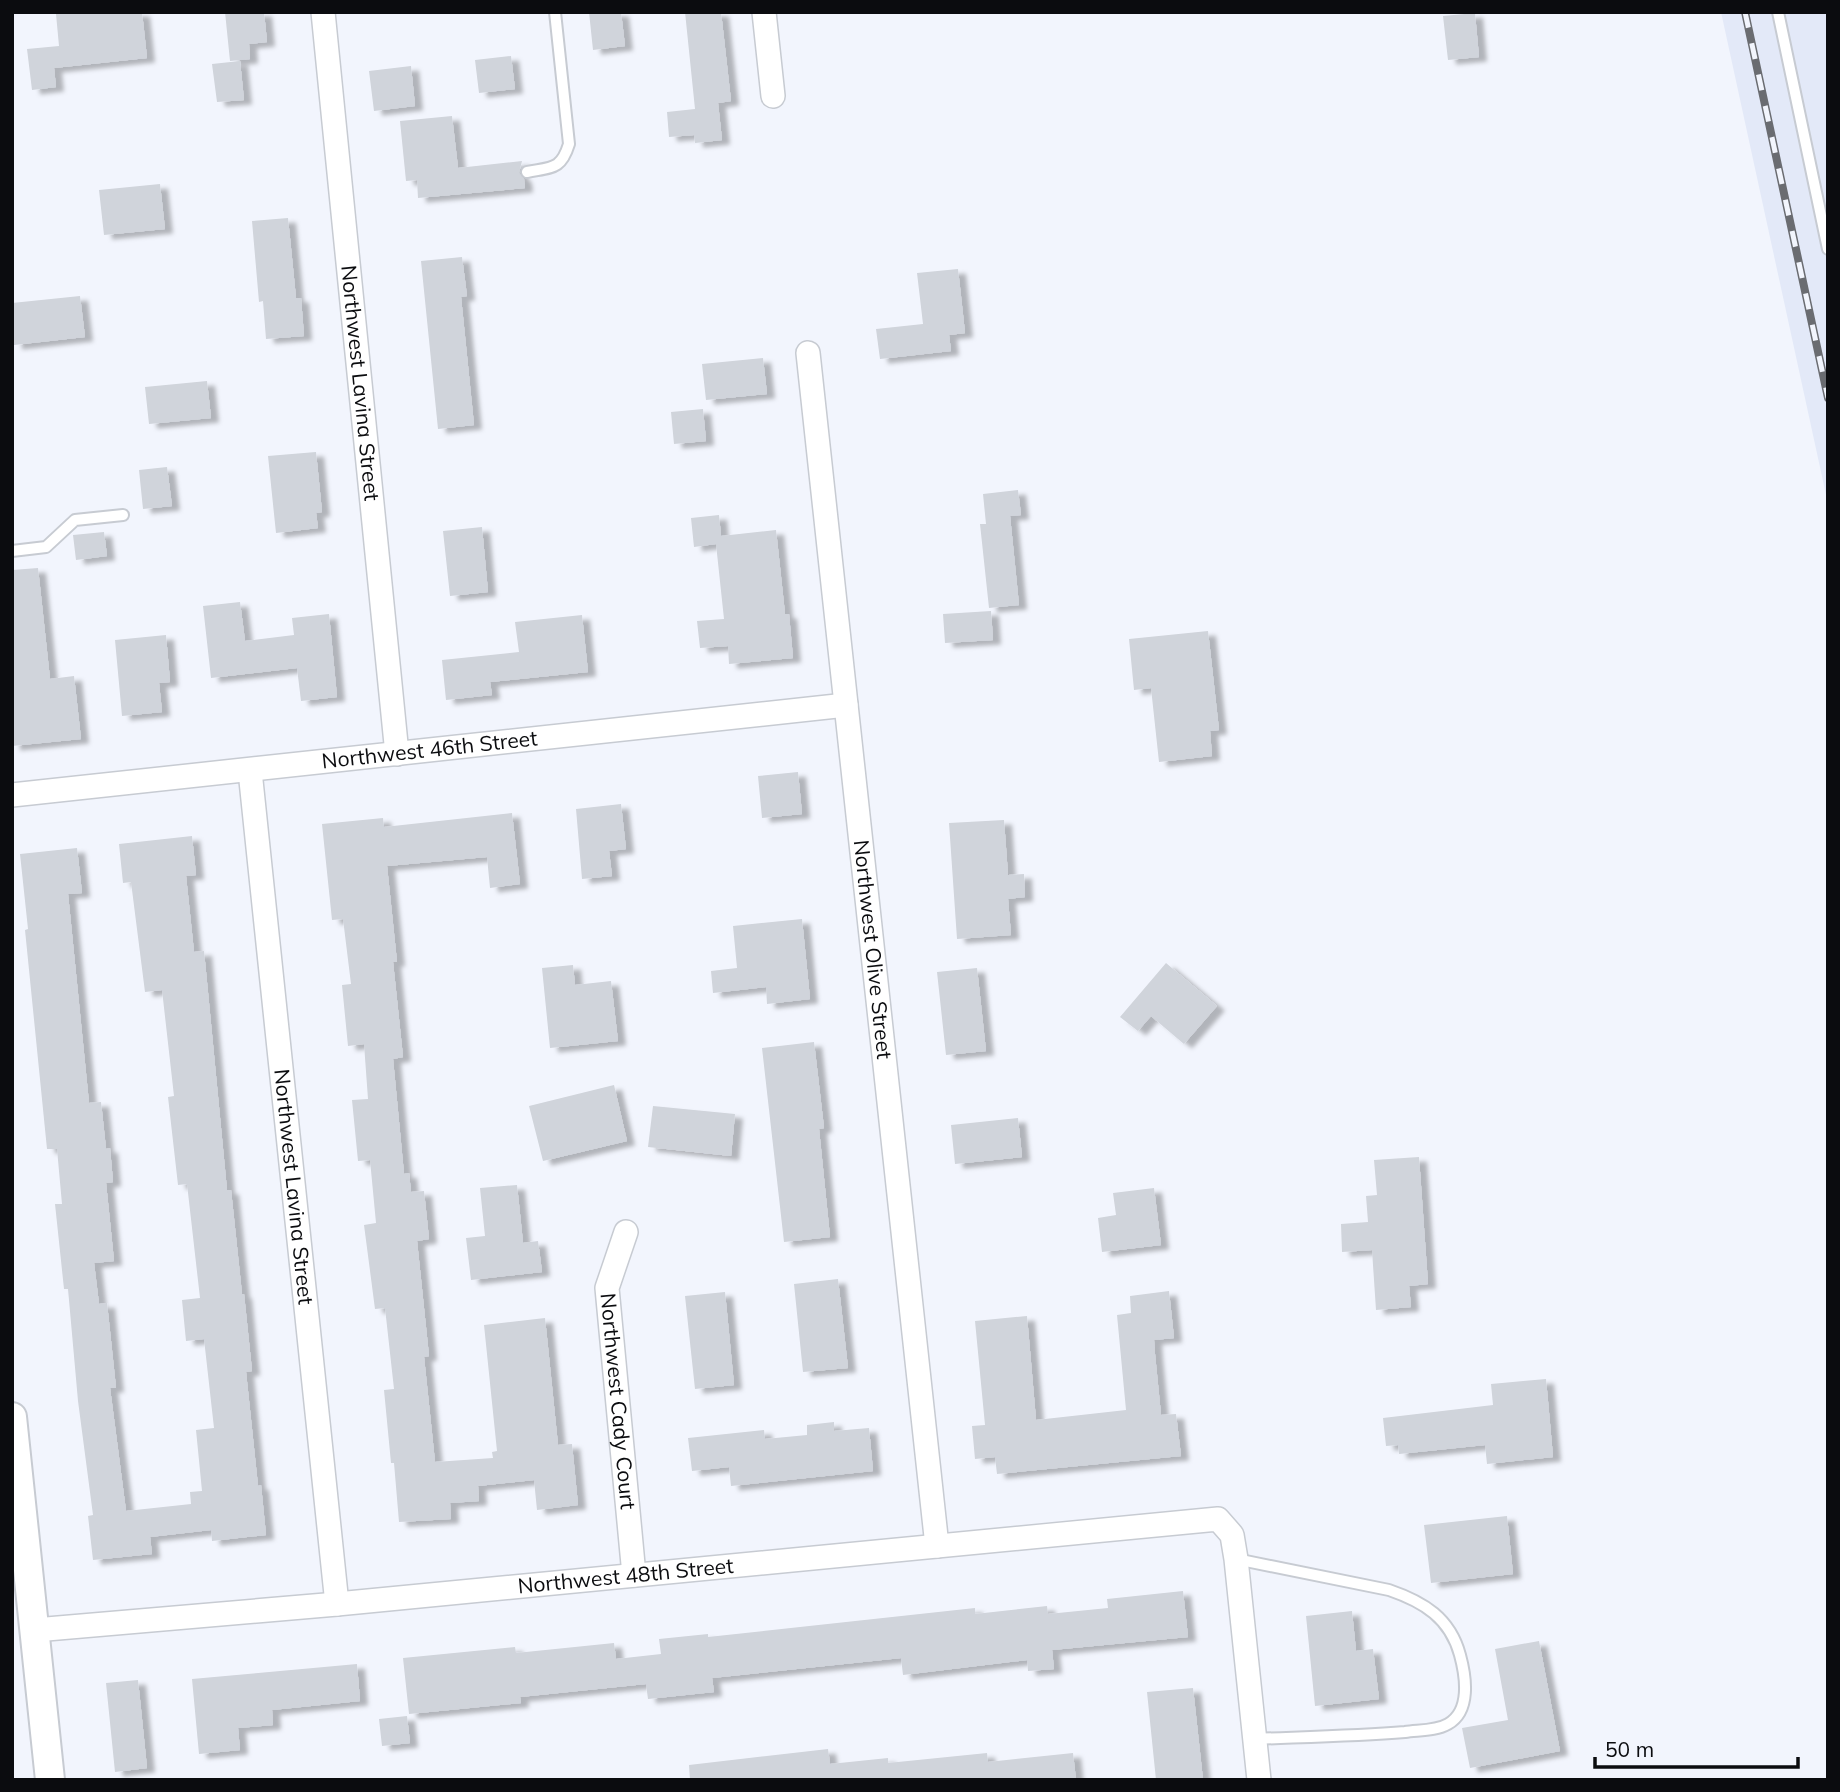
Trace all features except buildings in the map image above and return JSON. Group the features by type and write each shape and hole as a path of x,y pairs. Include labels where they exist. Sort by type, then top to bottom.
{"street":[{"name":"Northwest Lavina Street","path":"323,12 397,754"},
{"path":"764,12 773,96"},
{"name":"Northwest Olive Street","path":"808,353 937,1546"},
{"name":"Northwest 46th Street","path":"12,795 846,705"},
{"name":"Northwest Lavina Street","path":"250,771 337,1604"},
{"name":"Northwest Cady Court","path":"626,1232 607,1288 634,1575"},
{"path":"12,1417 50,1780"},
{"name":"Northwest 48th Street","path":"35,1630 337,1604 1218,1519 1232,1535 1236,1559"},
{"path":"1236,1559 1259,1780"}],"lane":[{"path":"527,172 557,166 565,157 569,144 555,12"},
{"path":"1778,12 1828,250"},
{"path":"12,551 46,547 75,520 123,516"},
{"path":"1236,1559 1389,1590 1413,1598 1432,1609 1443,1620 1457,1642 1466,1683 1457,1716 1448,1724 1435,1728 1366,1735 1255,1738"}],"shaded area":[{"path":"1721,12 1828,12 1828,504"}],"railway":[{"path":"1745,12 1828,398"}]}
